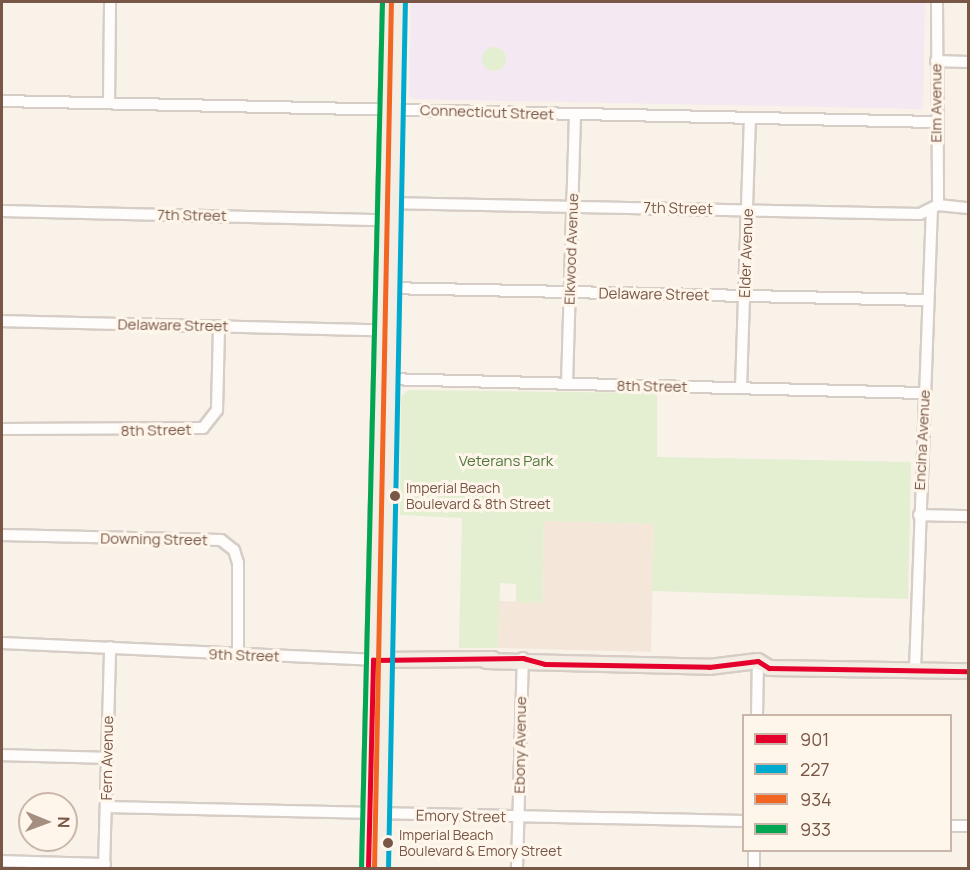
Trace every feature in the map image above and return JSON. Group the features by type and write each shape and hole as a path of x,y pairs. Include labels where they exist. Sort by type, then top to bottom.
{"main road":[{"path":"381,868 376,814 390,203 390,2"},
{"path":"391,109 398,2"},
{"path":"386,379 381,330 388,288 383,220 390,203"},
{"name":"9th Street","path":"378,660 969,671"},
{"path":"368,868 376,814"}],"street":[{"path":"109,103 111,2"},
{"name":"Elm Avenue","path":"935,208 938,2"},
{"path":"936,61 969,62"},
{"name":"Connecticut Street","path":"2,101 936,122"},
{"name":"Elkwood Avenue","path":"567,384 575,114"},
{"name":"Elder Avenue","path":"741,388 750,118"},
{"name":"7th Street","path":"390,203 747,210 969,208"},
{"name":"Encina Avenue","path":"915,670 927,300 935,208"},
{"name":"7th Street","path":"2,211 383,220"},
{"name":"Delaware Street","path":"388,288 927,300"},
{"name":"Delaware Street","path":"2,321 381,330"},
{"name":"8th Street","path":"2,429 203,428 218,410 219,327"},
{"name":"8th Street","path":"386,379 924,393"},
{"path":"919,515 969,516"},
{"name":"Downing Street","path":"2,535 221,540 234,550 238,563 238,655"},
{"name":"9th Street","path":"2,643 378,660"},
{"name":"Fern Avenue","path":"104,866 110,647"},
{"name":"Ebony Avenue","path":"517,868 522,661"},
{"path":"757,714 762,666"},
{"path":"2,755 107,758"},
{"name":"Emory Street","path":"106,807 742,821"},
{"path":"952,826 969,826"},
{"path":"754,852 754,868"},
{"path":"2,861 104,866"}],"shaded area":[{"path":"411,2 925,2 923,109 413,99 409,95"},
{"path":"544,521 654,524 651,652 498,648 499,601 542,602"}],"green space":[{"path":"494,47 503,50 506,59 503,68 494,71 485,68 482,59 485,50"},
{"name":"Veterans Park","path":"408,390 657,393 657,457 911,462 908,599 652,591 654,524 544,521 542,603 516,602 516,584 500,583 498,648 459,648 462,518 400,515 401,397"}],"transit line":[{"name":"933","path":"361,868 382,2"},
{"name":"934","path":"374,868 391,2"},
{"name":"227","path":"388,868 405,2"},
{"name":"901","path":"373,660 523,658 545,664 709,667 758,661 769,668 968,671"},
{"name":"901","path":"368,868 373,660"}],"place":[{"name":"Imperial Beach Boulevard & 8th Street","path":"395,496"},
{"name":"Imperial Beach Boulevard & Emory Street","path":"388,843"}]}
